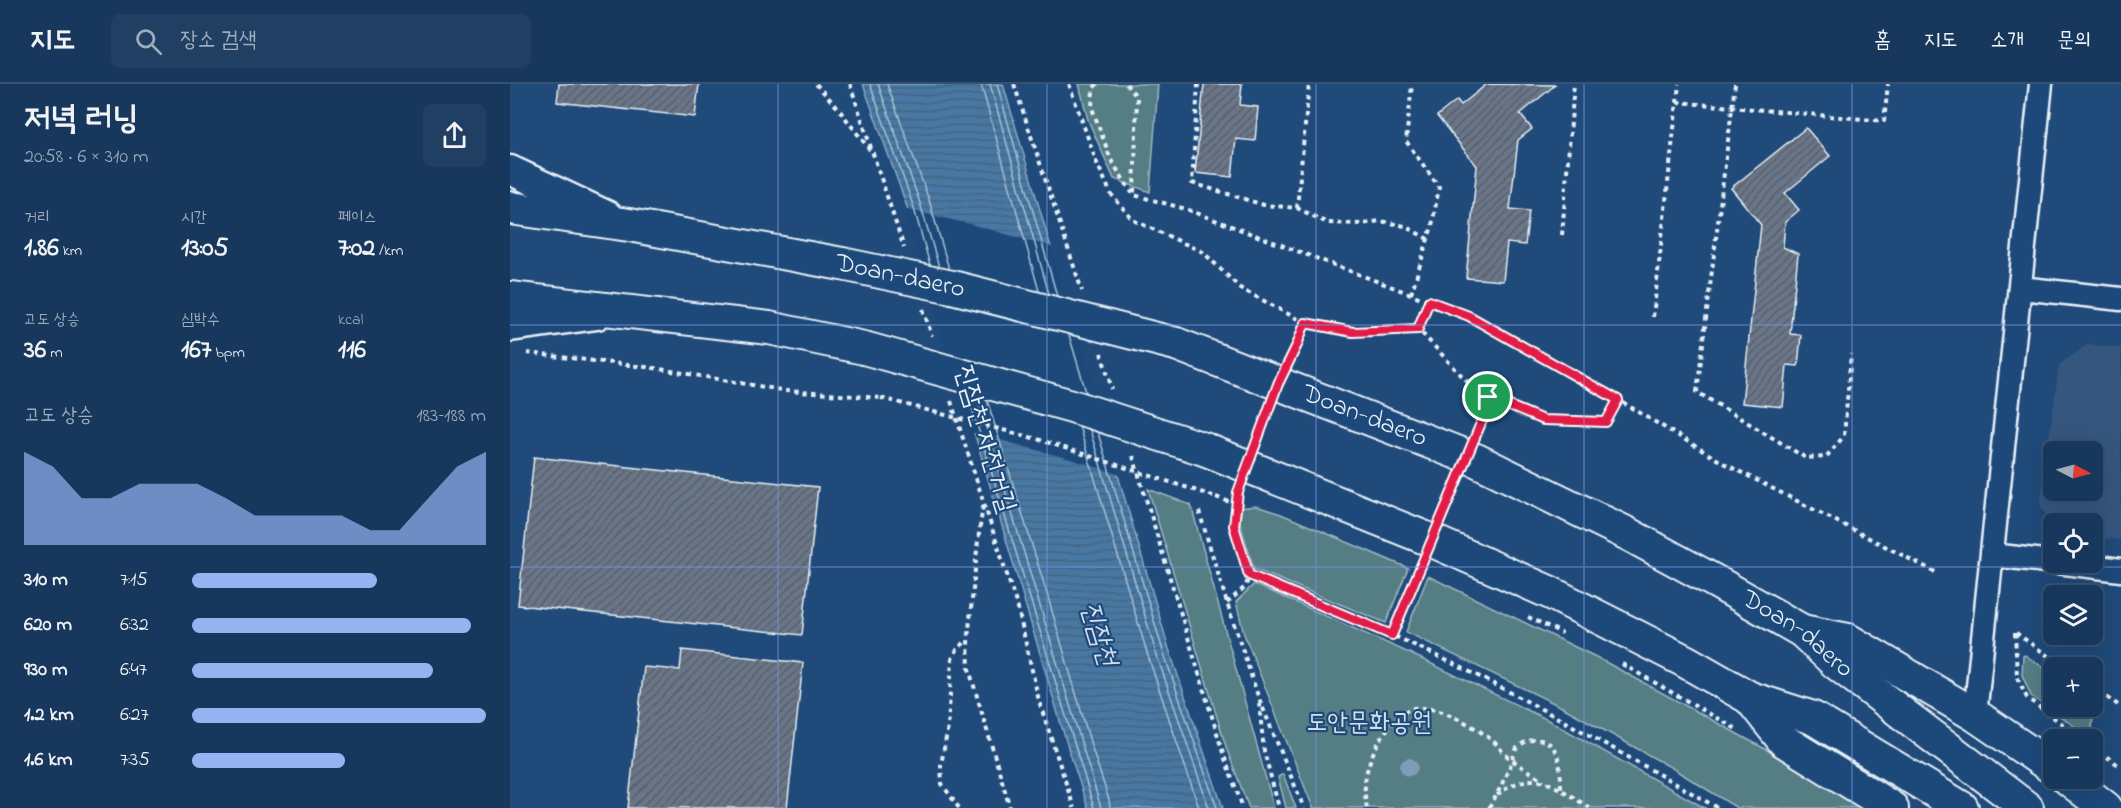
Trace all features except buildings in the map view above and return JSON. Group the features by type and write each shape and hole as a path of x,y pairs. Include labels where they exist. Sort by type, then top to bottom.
{"main road":[{"name":"Doan-daero","path":"510,208 629,225 842,264 952,287 1176,344 1468,457 1628,534 1802,631 1836,663 2027,808"},
{"path":"510,298 769,328 864,348 1072,406 1204,449 1248,465 1428,554 1551,593 1685,661 1750,698 1813,718 1962,808"},
{"path":"1802,631 1848,640 1975,716 2043,762"},
{"path":"1750,698 1784,741 1892,808"},
{"path":"2081,789 2106,808"}],"street":[{"path":"1975,716 2042,84"},
{"path":"510,171 629,225"},
{"path":"2020,288 2121,299"},
{"path":"515,340 635,311"},
{"path":"1992,555 2043,561"},
{"path":"2103,568 2121,570"}],"path":[{"path":"816,84 876,157"},
{"path":"850,84 906,253"},
{"path":"1070,84 1096,161 1111,194 1133,220 1203,252 1240,288 1305,323 1353,332 1418,329 1479,394 1543,420 1606,422 1618,400"},
{"path":"1097,84 1094,89 1092,108 1111,160 1134,195 1186,209 1469,316 1618,400 1725,464 1939,574"},
{"path":"1126,84 1137,97 1134,195"},
{"path":"1198,84 1192,183 1264,205 1297,208 1327,223 1362,224 1380,221 1405,226 1428,239"},
{"path":"1297,208 1309,84"},
{"path":"1411,294 1428,239 1439,187 1406,141 1412,84"},
{"path":"1562,235 1574,84"},
{"path":"1653,317 1679,84"},
{"path":"1735,84 1697,392 1806,458 1826,457 1844,436 1851,354"},
{"path":"1677,102 1884,122 1888,84"},
{"path":"1418,329 1429,301"},
{"name":"진잠천 자전거길","path":"923,308 933,341"},
{"path":"1227,603 1246,586 1249,575 1234,526 1238,492 1278,384 1305,323"},
{"path":"515,340 654,368 787,391 880,398 1036,439 1238,504"},
{"name":"진잠천 자전거길","path":"950,396 983,506 1018,609 1039,701 1074,808"},
{"path":"1392,635 1468,457 1484,416 1488,397"},
{"path":"983,506 968,639 969,669 1010,808"},
{"path":"1199,511 1258,696 1304,808"},
{"path":"1249,575 1392,635 1531,705 1718,808"},
{"path":"1527,616 1567,636"},
{"path":"2043,710 2027,698 2017,677 2015,633 2049,657"},
{"path":"958,808 942,784 941,765 948,727 952,659 968,639"},
{"path":"1617,661 1743,733"},
{"path":"2103,695 2121,707"},
{"path":"1258,696 1264,751 1279,808"},
{"path":"1367,808 1365,784 1367,765 1386,730 1399,716 1413,708 1438,710 1465,723 1493,741 1513,760 1590,808"},
{"path":"2053,717 2069,729"},
{"path":"1489,808 1497,796 1516,749 1525,742 1545,741 1553,746 1560,767 1561,790"},
{"path":"2103,754 2121,767"},
{"path":"1497,796 1518,782 1544,781"}],"shaded area":[{"path":"2088,344 2121,348 2121,540 2103,538 2103,513 2045,513 2040,505 2043,483 2043,501 2103,501 2103,441 2049,441 2059,365"}],"green space":[{"path":"1079,84 1158,84 1150,192 1114,179 1088,120"},
{"path":"1148,489 1191,505 1274,808 1249,808 1227,750"},
{"path":"1256,506 1281,514 1408,568 1386,623 1254,569 1239,520 1239,508"},
{"path":"1428,576 1598,658 1778,756 1865,808 1737,808 1672,768 1564,708 1406,632"},
{"name":"도안문화공원","path":"1254,584 1409,653 1548,720 1705,808 1313,808 1244,634 1236,602"},
{"path":"2025,655 2043,667 2043,704 2031,696 2022,675 2023,656"},
{"path":"2061,717 2093,717 2092,729 2078,729"},
{"path":"1283,774 1296,808 1286,808 1278,777"}],"water":[{"name":"진잠천","path":"863,84 1003,84 1169,649 1223,808 1088,808 907,207"}],"pier":[{"path":"905,209 1052,247 1120,475 970,432"}],"route":[{"path":"1429,301 1469,316 1618,400 1606,422 1543,420 1488,397 1487,409 1392,635 1249,575 1234,526 1238,492 1278,384 1305,323 1353,332 1418,329 1429,301"}]}
